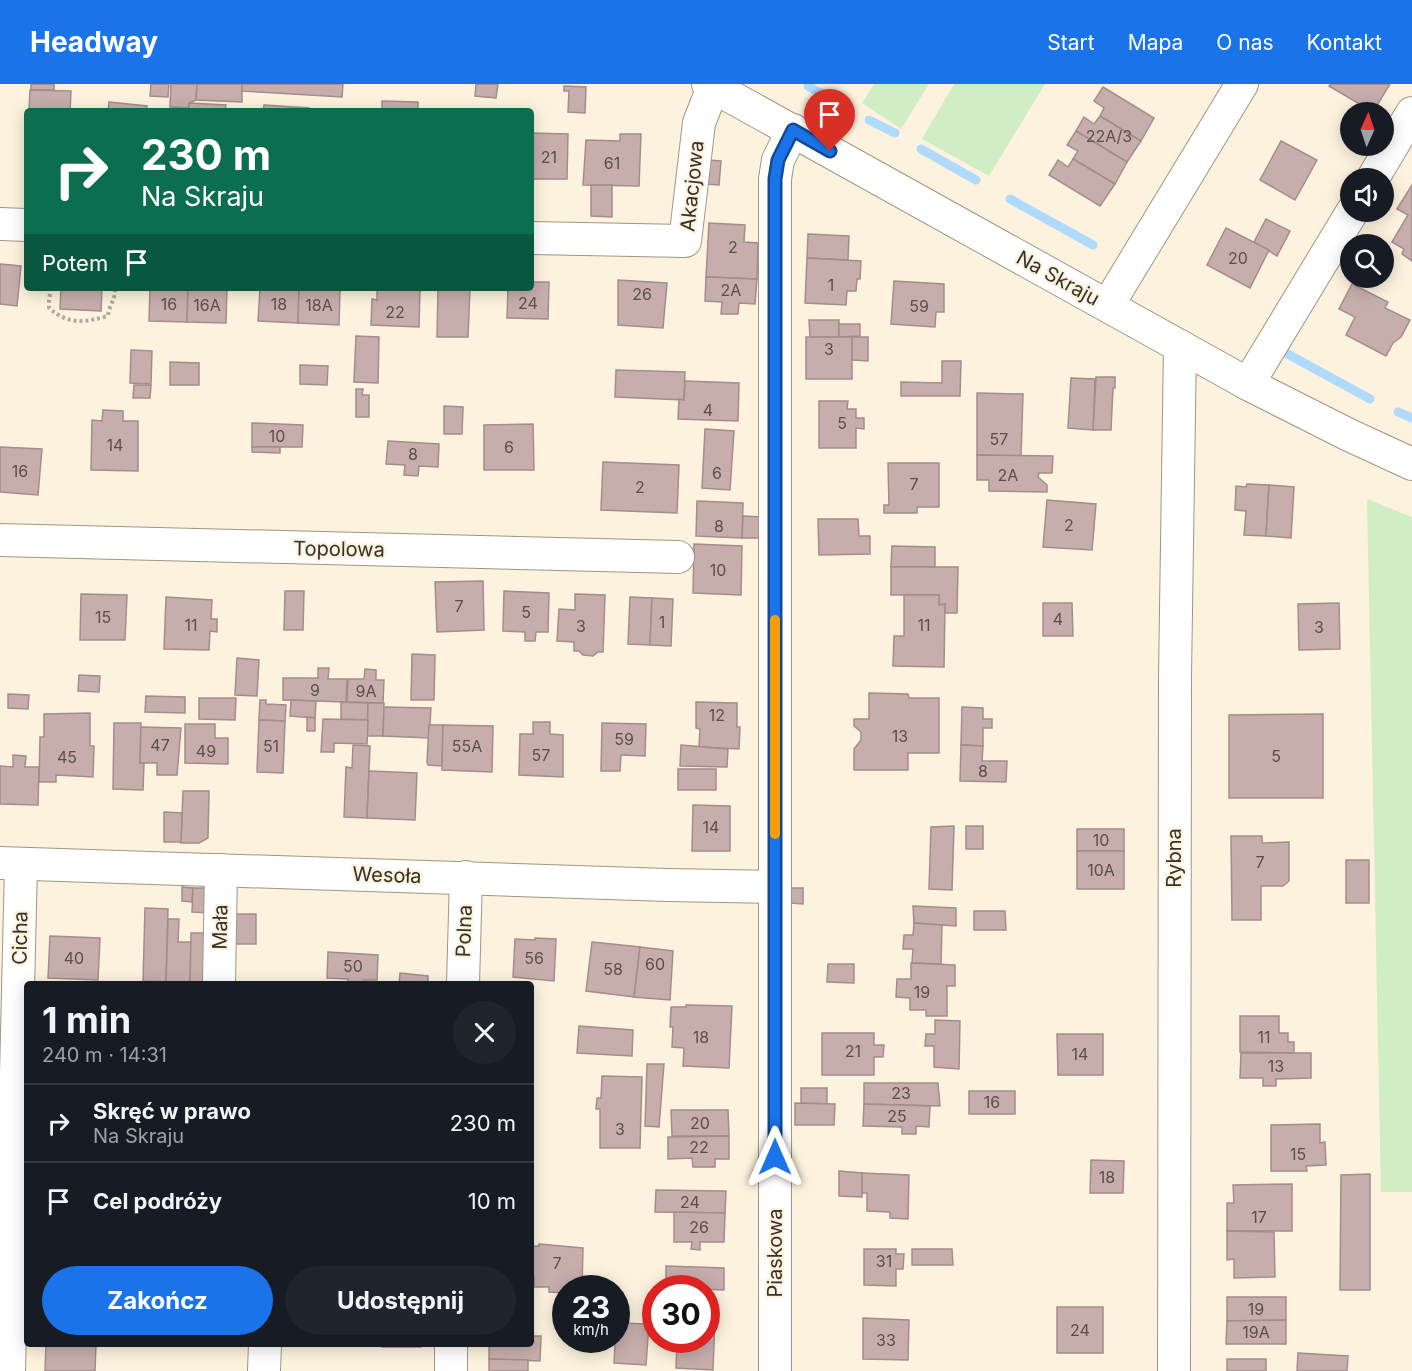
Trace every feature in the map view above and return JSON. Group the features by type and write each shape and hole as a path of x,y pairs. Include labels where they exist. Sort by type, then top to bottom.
{"street":[{"path":"1108,306 1242,84"},
{"name":"Na Skraju","path":"710,86 1248,384 1412,464"},
{"name":"Akacjowa","path":"534,238 686,241 699,123 710,86"},
{"path":"1379,168 1412,113"},
{"name":"Piaskowa","path":"775,1371 775,179 778,160 793,130"},
{"path":"1248,384 1346,222"},
{"path":"0,224 24,225"},
{"name":"Rybna","path":"1174,1371 1175,712 1180,346"},
{"name":"Topolowa","path":"0,540 678,557"},
{"name":"Wesoła","path":"11,864 774,887"},
{"name":"Cicha","path":"9,1371 11,864"},
{"name":"Mała","path":"219,981 221,870"},
{"name":"Polna","path":"463,981 466,877"},
{"path":"264,1371 265,1347"},
{"path":"451,1371 452,1347"}],"path":[{"path":"50,291 50,308 82,323 108,316 115,291"}],"green space":[{"path":"874,84 929,84 901,129 862,103"},
{"path":"954,84 1045,84 989,176 922,139"},
{"path":"1367,499 1412,517 1412,1192 1381,1192"}],"building":[{"path":"31,84 54,84 54,90 31,90"},
{"path":"151,84 169,84 168,97 150,96"},
{"path":"171,84 197,84 196,100 189,103 189,108 170,107"},
{"path":"197,84 242,84 242,102 196,100"},
{"path":"242,84 343,84 342,97 242,91"},
{"path":"476,84 498,84 496,98 475,96"},
{"path":"1331,84 1390,84 1379,102 1356,102 1329,86"},
{"path":"564,86 586,87 585,113 568,112 569,91 564,91"},
{"path":"1103,87 1154,118 1141,141 1100,116 1104,108 1094,101"},
{"path":"30,90 71,91 70,108 29,108"},
{"path":"382,101 418,102 418,108 382,108"},
{"path":"109,102 147,106 147,108 108,108"},
{"path":"189,103 226,105 226,108 189,108"},
{"path":"264,105 309,108 264,108"},
{"path":"1100,116 1141,141 1127,162 1076,131 1084,117 1094,124"},
{"path":"1076,131 1127,162 1115,184 1073,159 1078,151 1067,145"},
{"path":"534,133 568,134 567,179 534,179"},
{"path":"620,134 641,134 639,186 583,185 586,140 620,141"},
{"path":"1281,141 1317,160 1295,200 1260,180"},
{"path":"1073,159 1115,184 1100,206 1049,175 1058,160 1068,167"},
{"path":"708,160 721,161 719,185 706,184"},
{"path":"591,185 612,185 612,217 591,216"},
{"path":"1412,185 1412,261 1402,254 1404,249 1394,243 1394,239 1408,215 1397,209"},
{"path":"1266,219 1290,231 1277,256 1254,242"},
{"path":"709,223 745,225 744,242 758,243 757,279 706,277"},
{"path":"1226,228 1269,250 1250,288 1207,265"},
{"path":"808,234 849,236 848,260 807,258"},
{"path":"807,258 861,261 860,279 857,279 856,291 847,291 846,305 805,303"},
{"path":"0,264 21,266 17,306 0,304"},
{"path":"706,277 757,279 755,304 739,303 738,314 721,314 722,302 705,301"},
{"path":"618,280 667,283 663,328 618,325"},
{"path":"894,281 944,284 944,312 936,312 935,327 891,324"},
{"path":"534,282 549,282 548,319 507,318 508,291 534,291"},
{"path":"1350,288 1360,288 1388,302 1385,308 1410,320 1401,337 1393,343 1386,356 1346,335 1355,317 1339,309"},
{"path":"61,291 102,291 101,311 60,309"},
{"path":"150,291 188,291 187,322 149,321"},
{"path":"188,291 227,291 226,323 187,322"},
{"path":"260,291 299,291 298,323 258,321"},
{"path":"299,291 340,291 339,325 298,323"},
{"path":"377,291 420,291 419,327 371,325 372,299 377,300"},
{"path":"438,291 470,291 468,337 437,337"},
{"path":"809,320 839,320 839,337 810,337"},
{"path":"839,324 860,324 860,336 839,337"},
{"path":"356,336 379,337 378,383 354,382"},
{"path":"806,337 852,337 852,379 806,379"},
{"path":"852,337 868,337 868,361 852,360"},
{"path":"131,350 152,351 151,384 130,383"},
{"path":"942,361 961,361 960,396 901,396 901,382 942,383"},
{"path":"170,362 199,363 199,385 170,385"},
{"path":"300,365 328,366 327,385 300,384"},
{"path":"616,370 685,372 684,400 615,397"},
{"path":"1096,377 1115,377 1111,430 1093,430"},
{"path":"1071,378 1095,379 1093,430 1068,428"},
{"path":"685,381 739,383 738,421 678,419 679,399 684,400"},
{"path":"134,385 151,385 150,398 133,398"},
{"path":"356,389 363,389 362,395 369,395 369,417 356,417"},
{"path":"977,393 1023,394 1021,456 977,455"},
{"path":"819,401 848,401 847,409 856,409 856,418 864,418 864,429 856,428 856,448 819,448"},
{"path":"444,406 463,407 462,434 444,434"},
{"path":"103,410 123,411 123,421 138,421 138,471 91,470 92,420 102,421"},
{"path":"252,423 303,425 302,447 252,447"},
{"path":"533,424 534,470 484,470 484,425"},
{"path":"705,429 734,431 730,490 702,488"},
{"path":"388,441 439,444 438,467 419,466 418,476 404,475 405,465 386,464"},
{"path":"0,447 42,449 38,495 0,492"},
{"path":"252,447 280,447 280,453 252,452"},
{"path":"977,455 1053,456 1052,473 1039,473 1038,477 1047,485 1047,492 989,491 989,480 977,480"},
{"path":"603,462 679,465 677,513 601,510"},
{"path":"888,463 939,463 939,507 917,507 917,513 884,513 884,505 889,505"},
{"path":"1247,484 1269,485 1266,536 1244,535 1246,511 1235,510 1236,486 1246,487"},
{"path":"1269,485 1294,487 1291,538 1266,536"},
{"path":"1047,500 1096,504 1092,550 1043,547"},
{"path":"697,501 743,503 742,538 696,536"},
{"path":"743,516 765,517 765,538 742,538"},
{"path":"818,519 858,519 859,536 870,536 870,554 819,555"},
{"path":"694,544 742,546 741,595 693,593"},
{"path":"892,546 935,547 935,567 891,567"},
{"path":"891,567 958,567 957,613 945,613 945,604 939,605 939,595 891,595"},
{"path":"483,581 484,630 437,632 435,582"},
{"path":"285,591 304,591 303,630 284,630"},
{"path":"504,591 549,593 548,632 536,632 535,641 525,641 525,632 503,631"},
{"path":"81,594 127,595 125,640 80,640"},
{"path":"575,594 605,595 603,652 598,652 593,656 574,651 574,642 557,641 559,609 575,610"},
{"path":"904,595 939,595 939,605 945,604 944,667 893,666 894,636 904,636"},
{"path":"166,597 212,600 211,619 217,619 217,632 210,631 209,650 164,649"},
{"path":"630,597 652,598 650,645 628,644"},
{"path":"652,598 673,599 671,646 650,645"},
{"path":"1043,603 1072,603 1073,636 1043,636"},
{"path":"1339,603 1340,649 1299,650 1298,604"},
{"path":"412,654 435,655 434,700 411,700"},
{"path":"237,658 259,660 257,696 235,695"},
{"path":"318,668 329,668 328,679 347,679 346,702 283,700 283,678 318,678"},
{"path":"365,669 376,670 376,680 384,680 383,703 347,702 348,679 364,679"},
{"path":"79,675 100,676 99,692 78,691"},
{"path":"869,693 908,694 909,698 939,698 939,753 908,753 908,770 854,770 854,749 861,740 861,732 854,726 854,719 869,719"},
{"path":"8,694 29,695 28,709 8,708"},
{"path":"146,696 185,697 185,713 145,712"},
{"path":"199,698 236,698 235,720 199,719"},
{"path":"260,700 266,700 266,704 286,705 285,721 259,720"},
{"path":"291,700 316,701 315,718 290,716"},
{"path":"341,702 368,703 368,720 341,719"},
{"path":"696,702 737,703 737,727 740,727 739,749 699,747 700,729 696,728"},
{"path":"368,703 384,703 383,736 367,736"},
{"path":"384,707 431,708 429,738 383,736"},
{"path":"962,707 983,708 983,719 992,719 992,728 983,728 983,746 961,745"},
{"path":"90,713 90,746 94,746 93,777 56,775 56,782 39,782 40,737 44,737 44,714"},
{"path":"1323,714 1323,798 1229,798 1229,715"},
{"path":"307,717 315,718 315,731 307,731"},
{"path":"323,719 368,720 367,744 334,743 334,752 321,752"},
{"path":"259,720 285,721 283,773 257,772"},
{"path":"533,722 550,722 550,734 563,735 563,777 519,775 520,734 533,734"},
{"path":"114,723 141,723 140,763 144,763 143,790 113,789"},
{"path":"602,723 646,724 645,756 621,755 620,771 601,771"},
{"path":"185,724 215,724 215,738 228,738 228,764 185,763"},
{"path":"429,725 443,725 442,766 428,765 427,762"},
{"path":"443,725 493,726 492,772 442,770"},
{"path":"141,727 181,728 177,775 157,775 157,763 140,763"},
{"path":"353,745 370,746 367,818 344,817 346,767 352,768"},
{"path":"681,745 728,749 727,767 680,766"},
{"path":"961,745 983,746 982,761 1007,761 1006,782 960,781"},
{"path":"13,755 26,756 25,767 39,767 38,805 0,804 0,766 13,767"},
{"path":"678,769 716,769 716,790 678,790"},
{"path":"369,771 417,773 415,820 367,818"},
{"path":"183,791 209,791 208,838 199,843 181,843"},
{"path":"693,805 730,806 730,851 692,851"},
{"path":"164,812 182,813 181,842 164,842"},
{"path":"954,826 952,890 929,889 931,827"},
{"path":"966,826 983,826 983,849 966,849"},
{"path":"1077,829 1124,829 1124,851 1077,851"},
{"path":"1231,836 1262,836 1262,843 1289,842 1289,881 1283,886 1261,886 1261,920 1232,920"},
{"path":"1077,851 1124,851 1124,889 1077,889"},
{"path":"1346,860 1369,860 1369,903 1346,903"},
{"path":"182,887 193,888 192,902 182,901"},
{"path":"193,888 212,888 212,913 192,912"},
{"path":"791,888 803,888 803,904 791,903"},
{"path":"913,906 956,908 956,926 914,923"},
{"path":"145,908 168,909 166,981 143,981"},
{"path":"974,911 1005,911 1006,930 974,930"},
{"path":"234,914 256,914 256,944 234,944"},
{"path":"168,919 179,919 178,942 191,942 190,981 166,981"},
{"path":"914,923 942,925 941,964 912,963 913,949 903,949 904,935 913,935"},
{"path":"191,933 212,933 210,981 190,981"},
{"path":"50,936 100,938 98,980 48,978"},
{"path":"535,938 556,939 554,981 513,977 515,939 535,940"},
{"path":"592,942 640,947 634,997 586,991"},
{"path":"640,947 673,951 670,1000 634,997"},
{"path":"328,952 378,955 377,980 348,981 348,979 327,978"},
{"path":"911,963 955,965 955,986 947,986 947,1016 926,1016 926,1010 910,1010 910,998 896,997 897,979 911,979"},
{"path":"828,964 854,964 854,983 827,982"},
{"path":"400,973 428,976 428,981 399,981"},
{"path":"686,1005 732,1006 729,1068 683,1066 684,1048 672,1047 673,1027 670,1027 671,1007 686,1007"},
{"path":"1240,1016 1279,1016 1279,1033 1288,1033 1288,1042 1294,1042 1294,1053 1240,1052"},
{"path":"935,1020 960,1021 959,1069 934,1067 934,1046 925,1046 926,1034 935,1034"},
{"path":"579,1026 633,1030 632,1056 577,1053"},
{"path":"822,1033 874,1033 874,1045 884,1045 883,1057 874,1057 874,1075 822,1075"},
{"path":"1057,1034 1103,1034 1103,1075 1058,1075"},
{"path":"1241,1053 1311,1053 1311,1078 1276,1079 1276,1086 1263,1086 1263,1078 1240,1078"},
{"path":"647,1064 664,1064 659,1127 645,1126"},
{"path":"602,1076 642,1077 640,1148 600,1148 600,1109 596,1109 597,1098 601,1098"},
{"path":"864,1083 938,1083 940,1106 864,1104"},
{"path":"801,1088 827,1088 827,1104 801,1103"},
{"path":"969,1091 1015,1091 1015,1114 969,1114"},
{"path":"795,1103 835,1104 834,1125 795,1125"},
{"path":"864,1104 930,1106 929,1127 916,1126 916,1134 902,1134 902,1127 863,1126"},
{"path":"671,1110 728,1110 729,1136 672,1136"},
{"path":"1320,1124 1320,1143 1325,1142 1326,1165 1306,1166 1307,1171 1271,1171 1271,1125"},
{"path":"729,1136 729,1159 715,1159 715,1167 693,1167 692,1158 668,1159 668,1137"},
{"path":"1091,1160 1124,1161 1123,1193 1090,1193"},
{"path":"839,1171 862,1173 862,1197 839,1196"},
{"path":"862,1173 909,1175 908,1219 890,1218 890,1212 867,1211 867,1193 862,1193"},
{"path":"1370,1174 1370,1290 1340,1290 1341,1175"},
{"path":"1292,1184 1292,1231 1227,1231 1227,1203 1234,1203 1233,1185"},
{"path":"656,1190 726,1191 725,1213 655,1212"},
{"path":"674,1212 725,1213 724,1242 700,1242 700,1250 691,1249 692,1242 674,1242"},
{"path":"1227,1231 1274,1232 1275,1277 1234,1278 1234,1259 1227,1260"},
{"path":"539,1244 583,1248 582,1275 552,1275 552,1292 549,1292 549,1287 534,1287 534,1246 539,1246"},
{"path":"864,1249 896,1249 896,1254 904,1254 903,1269 896,1269 896,1286 864,1285"},
{"path":"912,1249 952,1249 953,1265 912,1265"},
{"path":"666,1266 724,1268 724,1290 720,1290 720,1275 666,1275"},
{"path":"1227,1297 1286,1297 1286,1320 1227,1321"},
{"path":"1057,1307 1103,1307 1103,1353 1057,1353"},
{"path":"863,1318 909,1320 908,1360 863,1359"},
{"path":"1286,1320 1286,1344 1226,1344 1227,1321"},
{"path":"630,1323 642,1324 642,1353 647,1353 646,1365 614,1363 615,1353 630,1353"},
{"path":"534,1336 541,1336 540,1361 489,1359 489,1347 534,1347"},
{"path":"46,1347 96,1347 95,1371 45,1371"},
{"path":"677,1353 714,1353 713,1370 676,1368"},
{"path":"1298,1353 1348,1356 1347,1371 1297,1371"},
{"path":"489,1359 528,1360 528,1371 489,1371"},
{"path":"1227,1359 1266,1359 1266,1371 1227,1371"}],"waterway":[{"path":"808,86 833,100"},
{"path":"869,120 895,133"},
{"path":"921,149 976,180"},
{"path":"1010,199 1093,245"},
{"path":"1284,352 1370,399"},
{"path":"1398,412 1412,418"}],"slow traffic":[{"path":"775,620 775,834"}],"route":[{"path":"775,1157 775,179 778,160 793,130 830,151"}]}
